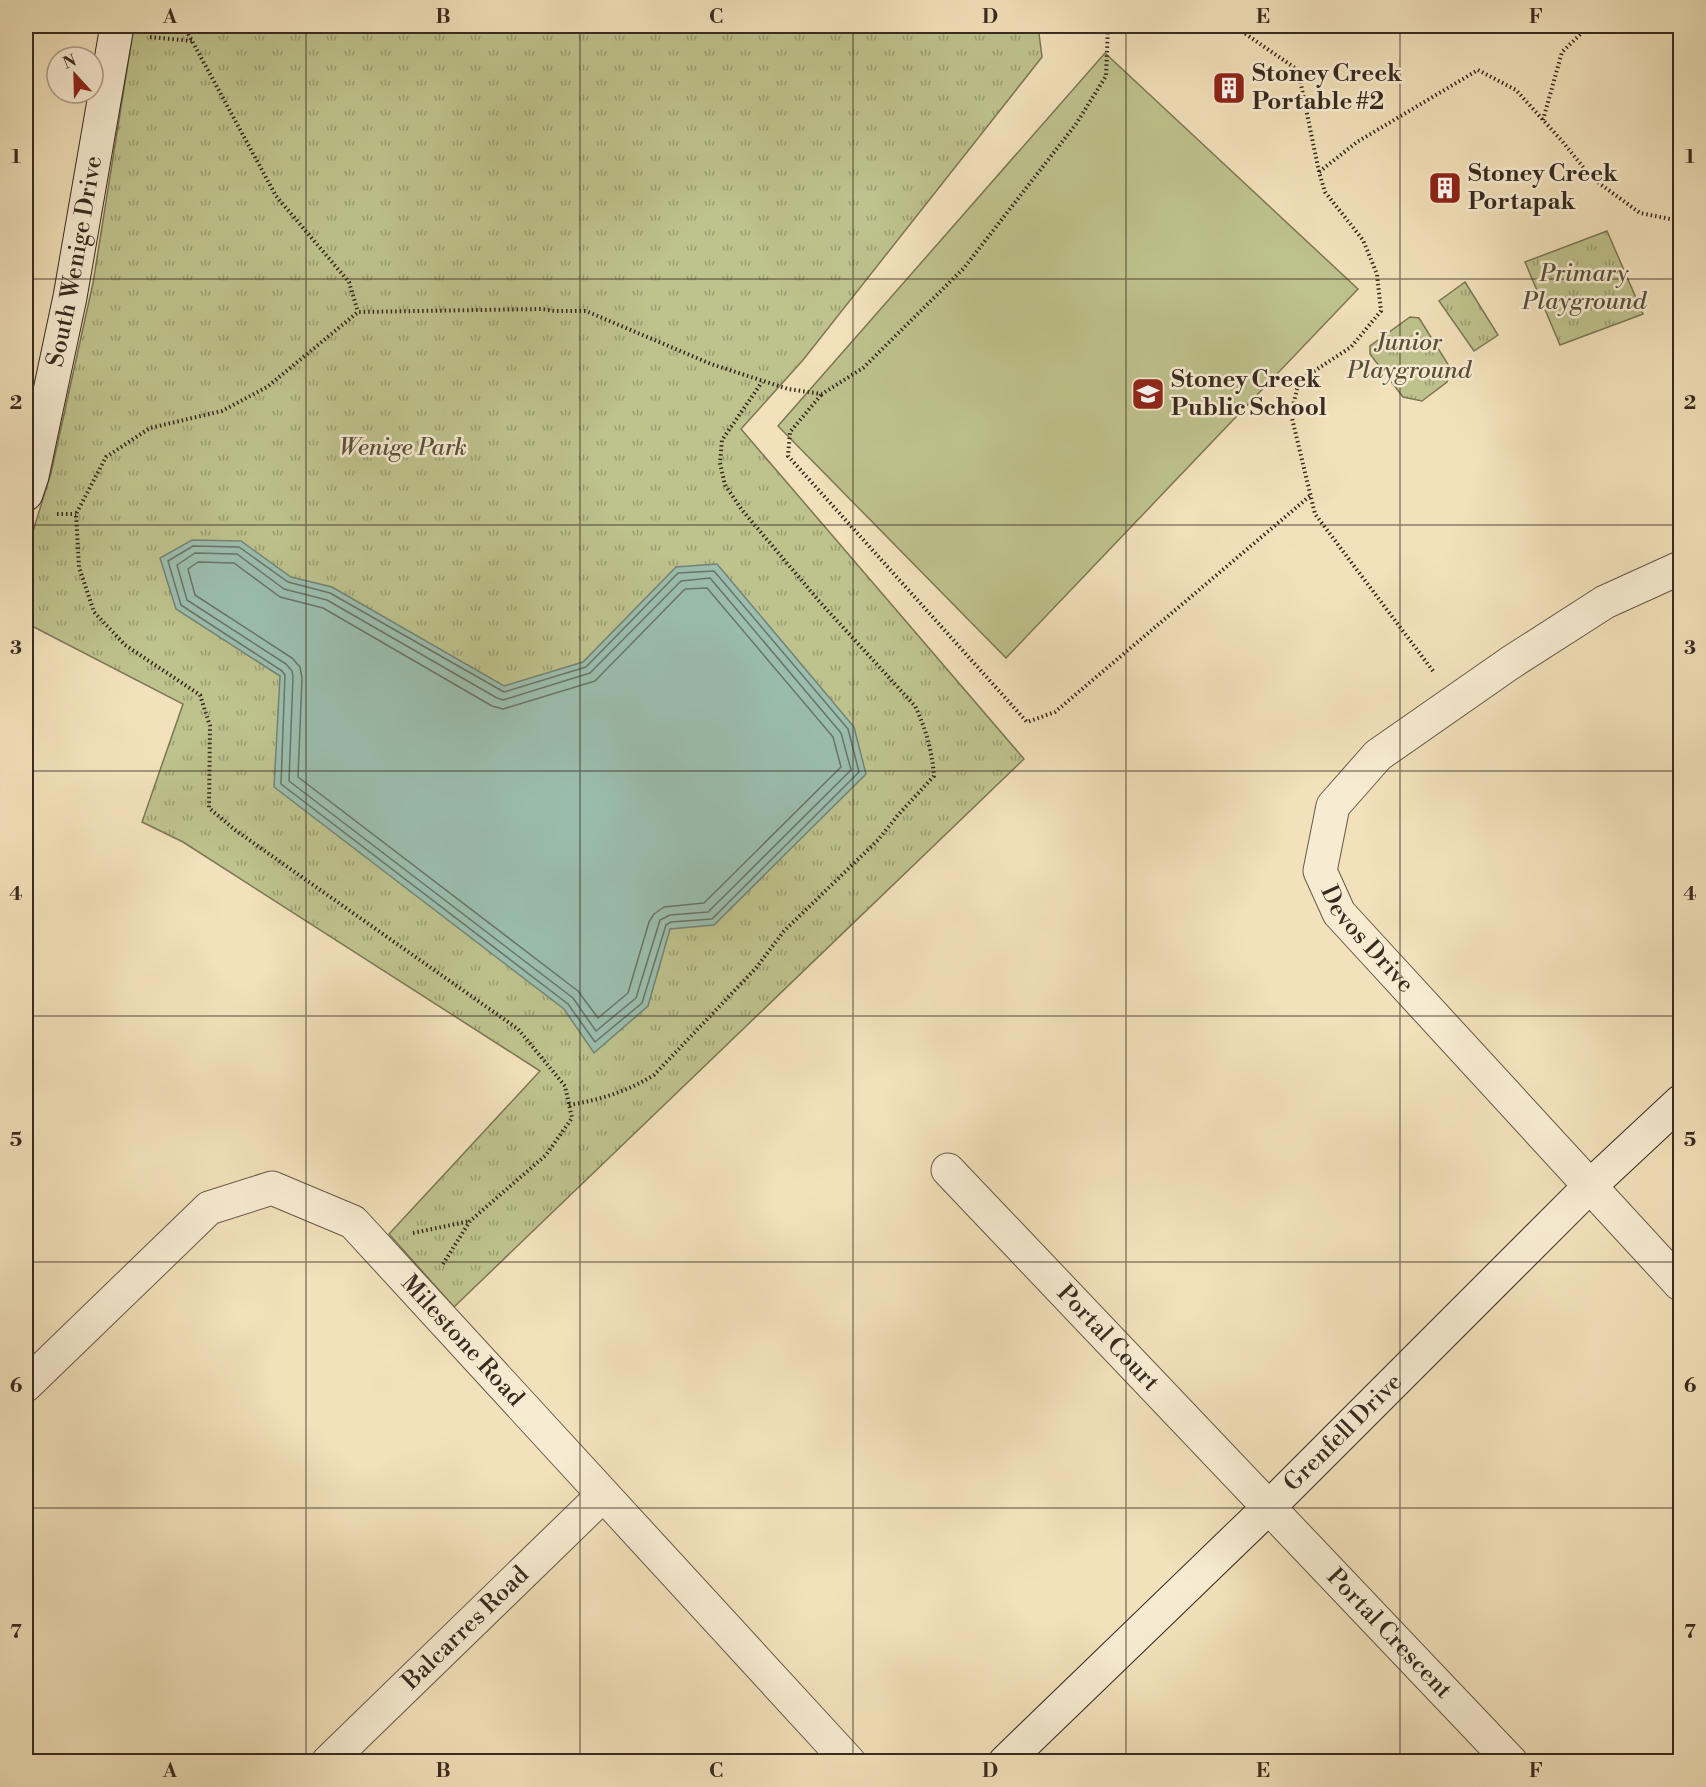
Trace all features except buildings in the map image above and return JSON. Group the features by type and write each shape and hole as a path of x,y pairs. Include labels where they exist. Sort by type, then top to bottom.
{"street":[{"name":"South Wenige Drive","path":"26,494 32,476 70,297 117,26"},
{"name":"Devos Drive","path":"1680,568 1605,602 1510,663 1378,755 1333,806 1320,871 1339,913 1680,1284"},
{"name":"Grenfell Drive","path":"1005,1761 1270,1506 1590,1186 1680,1102"},
{"name":"Portal Court","path":"948,1170 1270,1506"},
{"name":"Milestone Road","path":"26,1385 209,1208 272,1188 353,1222 849,1761"},
{"name":"Balcarres Road","path":"328,1761 603,1495"},
{"name":"Portal Crescent","path":"1270,1506 1511,1761"}],"path":[{"path":"184,26 276,196 349,282 358,312"},
{"path":"1108,26 1106,76 1076,124 964,268 863,368 822,394 790,432 788,456 1027,722 1055,712 1311,495"},
{"path":"1234,26 1298,70 1325,192 1363,240 1377,274 1381,311 1351,347 1299,381 1291,414 1315,514 1433,671"},
{"path":"1543,120 1562,52 1589,26"},
{"path":"150,37 192,41"},
{"path":"1319,172 1357,142 1478,70 1516,90 1592,178 1640,213 1680,221"},
{"path":"443,1264 470,1221 546,1155 572,1118 565,1086 518,1029 235,830 209,808 210,726 200,695 126,645 94,612 79,567 76,514 106,458 150,428 222,411 267,387 358,312 541,309 586,311 711,364 762,382 822,394"},
{"path":"569,1105 618,1093 654,1075 756,968 784,932 878,840 934,776 932,753 924,724 915,706 819,601 742,510 725,485 720,463 722,440 762,382"},
{"path":"57,514 76,514"},
{"path":"413,1233 470,1221"}],"green space":[{"name":"Wenige Park","path":"134,26 1038,26 1042,57 803,360 741,429 1024,759 454,1307 389,1234 540,1071 183,842 142,822 183,704 26,623 26,554 51,473 93,283"},
{"path":"1105,53 1358,289 1006,658 778,426"},
{"name":"Primary Playground","path":"1607,231 1643,314 1560,345 1525,262"},
{"path":"1465,282 1498,335 1474,351 1439,301"},
{"name":"Junior Playground","path":"1410,317 1419,318 1451,369 1447,382 1422,401 1403,397 1370,354 1370,346"}],"water":[{"path":"192,540 241,541 291,577 332,587 504,686 583,662 676,567 717,564 854,727 866,774 714,925 670,929 648,1006 594,1053 564,1009 274,787 280,676 176,609 160,558"}],"place":[{"name":"Stoney Creek Portable #2","path":"1229,88"},
{"name":"Stoney Creek Portapak","path":"1445,188"},
{"name":"Stoney Creek Public School","path":"1148,394"}]}
